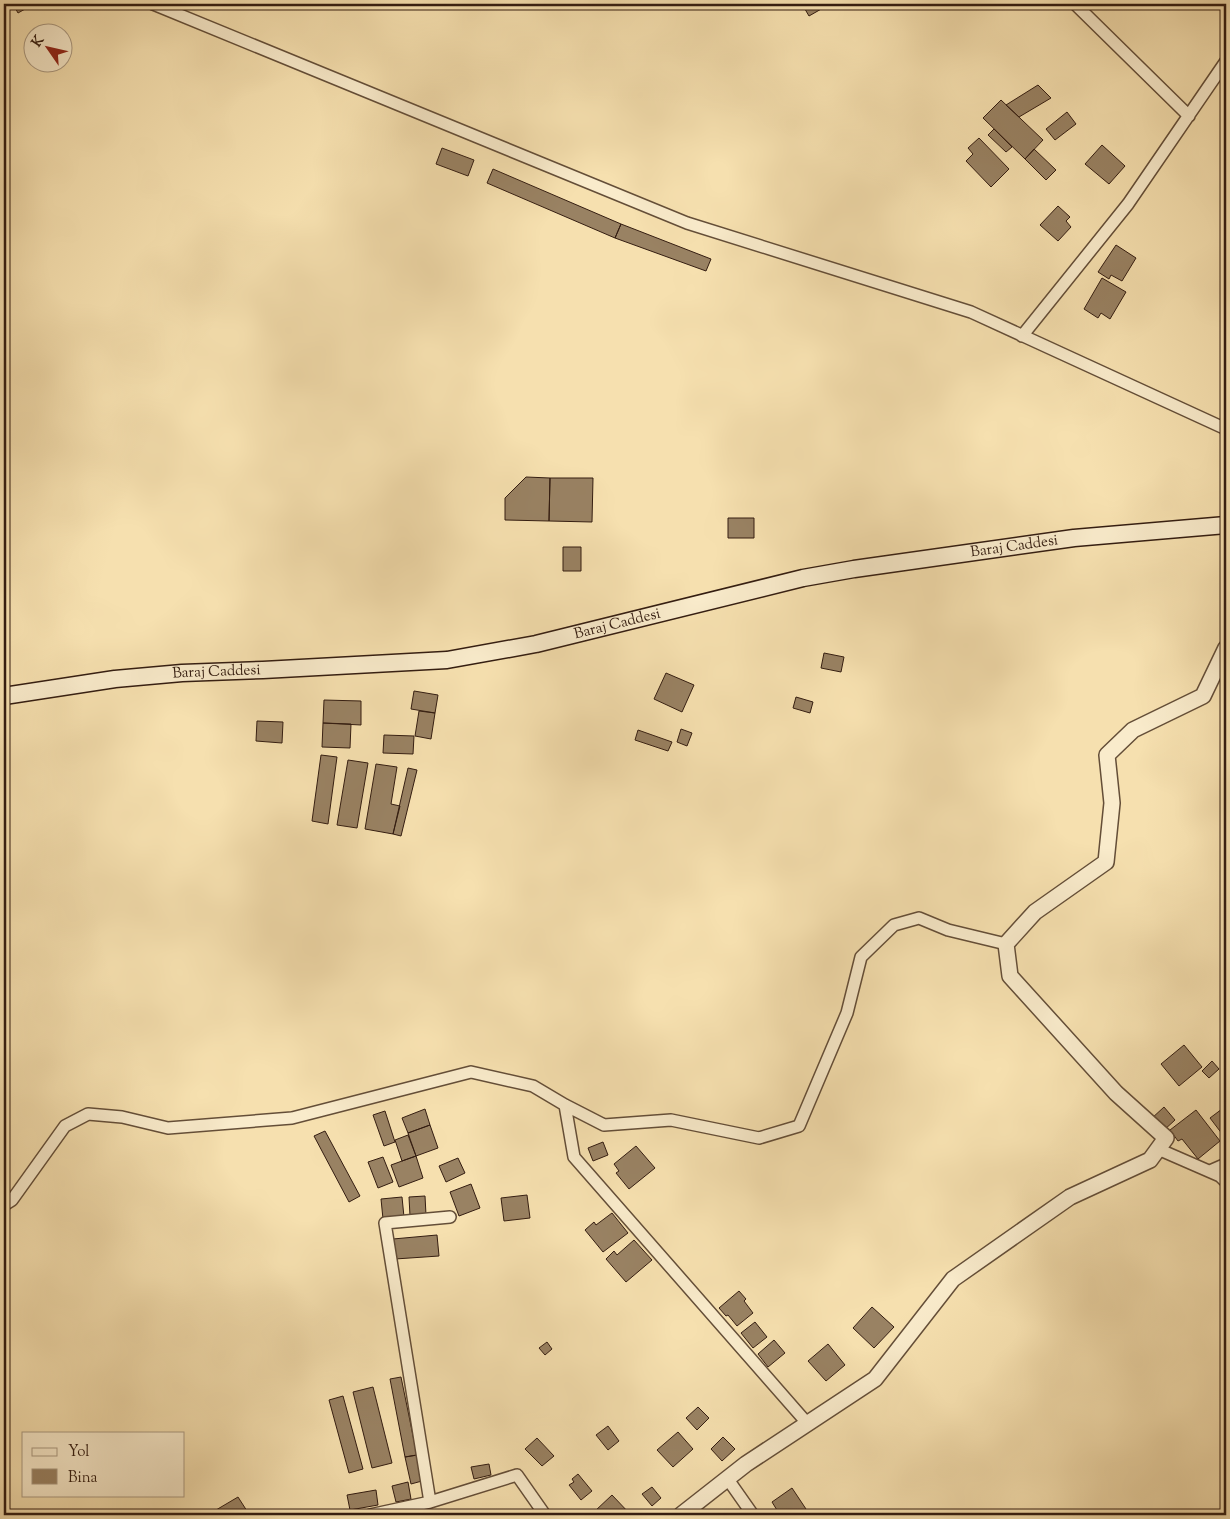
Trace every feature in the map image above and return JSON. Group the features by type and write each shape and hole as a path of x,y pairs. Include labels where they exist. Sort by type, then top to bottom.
{"main road":[{"name":"Baraj Caddesi","path":"4,696 115,679 182,673 447,660 536,644 803,578 854,569 1074,538 1226,525"}],"street":[{"path":"153,4 687,223 971,312 1226,429"},
{"path":"1075,4 1189,116"},
{"path":"1022,336 1128,204 1226,61"},
{"path":"681,1515 746,1464 875,1379 953,1279 1070,1197 1150,1160 1166,1138 1116,1093 1010,976 1006,944 1035,912 1106,862 1112,803 1107,755 1133,730 1203,696 1226,648"},
{"path":"4,1205 12,1200 65,1126 88,1114 122,1117 168,1128 292,1118 471,1072 533,1086 604,1124 671,1120 759,1138 799,1126 847,1013 861,957 894,925 918,918 948,930 1006,944"},
{"path":"566,1105 574,1157 807,1424"},
{"path":"1158,1149 1220,1176 1226,1182"},
{"path":"1210,1172 1226,1164"},
{"path":"430,1502 386,1223 450,1217"},
{"path":"370,1515 430,1502 517,1475 545,1515"},
{"path":"727,1478 754,1515"}],"building":[{"path":"13,4 34,4 18,13"},
{"path":"802,4 830,4 809,16"},
{"path":"1038,85 1051,98 1019,117 1006,105"},
{"path":"1001,100 1043,140 1025,159 983,118"},
{"path":"1067,112 1076,124 1055,140 1046,129"},
{"path":"994,129 1012,147 1006,152 988,135"},
{"path":"979,138 1009,169 991,187 966,161 973,154 968,148"},
{"path":"1102,145 1125,166 1109,184 1085,164"},
{"path":"442,148 474,160 468,176 436,164"},
{"path":"1034,149 1056,170 1046,180 1025,159"},
{"path":"493,169 621,224 615,238 487,183"},
{"path":"1058,206 1070,217 1066,221 1071,227 1058,241 1040,225"},
{"path":"621,224 711,259 706,271 615,238"},
{"path":"1116,245 1136,258 1122,281 1111,275 1109,279 1098,272"},
{"path":"1102,278 1126,292 1110,319 1101,313 1098,318 1084,309"},
{"path":"526,477 550,478 549,521 505,520 505,498"},
{"path":"550,478 593,478 592,522 549,521"},
{"path":"728,518 754,518 754,538 728,538"},
{"path":"563,547 581,547 581,571 563,571"},
{"path":"824,653 844,657 841,672 821,668"},
{"path":"666,673 694,685 682,712 654,699"},
{"path":"414,691 438,695 435,713 411,709"},
{"path":"796,697 813,702 810,713 793,708"},
{"path":"324,700 361,701 361,725 323,723"},
{"path":"419,711 435,713 431,739 415,736"},
{"path":"257,721 283,722 282,743 256,741"},
{"path":"323,723 351,724 350,748 322,747"},
{"path":"681,729 692,733 687,746 677,742"},
{"path":"638,730 672,742 668,751 635,740"},
{"path":"384,735 414,736 413,754 383,753"},
{"path":"321,755 337,757 328,824 312,821"},
{"path":"348,760 368,763 357,828 337,825"},
{"path":"376,764 397,767 391,804 400,806 393,834 365,829"},
{"path":"408,768 417,770 401,836 393,834"},
{"path":"1184,1045 1202,1067 1179,1086 1161,1064"},
{"path":"1212,1061 1219,1069 1209,1078 1202,1071"},
{"path":"1226,1106 1226,1139 1210,1118"},
{"path":"1164,1107 1175,1120 1163,1131 1151,1119"},
{"path":"425,1109 430,1125 408,1133 402,1118"},
{"path":"1196,1110 1220,1141 1198,1159 1182,1139 1178,1141 1170,1130"},
{"path":"385,1111 395,1142 384,1146 373,1115"},
{"path":"430,1125 438,1148 416,1156 408,1133"},
{"path":"325,1131 360,1196 349,1202 314,1136"},
{"path":"408,1135 416,1156 402,1161 395,1140"},
{"path":"603,1142 608,1155 593,1161 588,1148"},
{"path":"636,1146 655,1168 629,1189 616,1173 619,1171 614,1164"},
{"path":"416,1156 423,1178 399,1187 391,1165"},
{"path":"383,1157 393,1182 378,1188 368,1162"},
{"path":"458,1158 465,1173 446,1182 439,1166"},
{"path":"471,1184 480,1208 459,1216 450,1192"},
{"path":"527,1195 530,1218 504,1221 501,1198"},
{"path":"425,1196 426,1215 410,1216 409,1197"},
{"path":"402,1197 404,1217 383,1219 381,1199"},
{"path":"612,1213 628,1233 603,1252 585,1230 594,1222 596,1225"},
{"path":"437,1235 439,1256 395,1259 393,1239"},
{"path":"634,1240 652,1260 626,1282 606,1259 614,1251 617,1255"},
{"path":"739,1291 746,1299 744,1301 753,1313 737,1326 719,1308"},
{"path":"872,1307 894,1327 874,1348 853,1328"},
{"path":"755,1322 767,1337 753,1348 741,1333"},
{"path":"774,1340 785,1353 768,1367 758,1354"},
{"path":"547,1342 552,1349 545,1355 539,1348"},
{"path":"828,1344 845,1365 826,1381 808,1361"},
{"path":"401,1377 417,1455 405,1457 390,1379"},
{"path":"373,1387 392,1463 372,1468 353,1392"},
{"path":"343,1396 363,1469 349,1473 329,1400"},
{"path":"698,1407 709,1418 697,1430 686,1418"},
{"path":"608,1426 619,1441 608,1450 596,1435"},
{"path":"678,1432 693,1449 673,1467 657,1450"},
{"path":"723,1437 735,1449 722,1461 711,1449"},
{"path":"537,1438 554,1456 542,1466 525,1449"},
{"path":"417,1455 422,1481 411,1484 405,1457"},
{"path":"489,1464 491,1475 474,1479 471,1467"},
{"path":"578,1474 592,1491 581,1500 569,1485 574,1482 572,1479"},
{"path":"408,1482 411,1499 396,1502 392,1486"},
{"path":"652,1487 661,1498 652,1506 642,1494"},
{"path":"792,1488 810,1515 780,1515 772,1502"},
{"path":"376,1490 378,1505 350,1510 347,1495"},
{"path":"612,1495 631,1515 599,1515 595,1511"},
{"path":"238,1497 247,1511 240,1515 219,1515 216,1510"}]}
